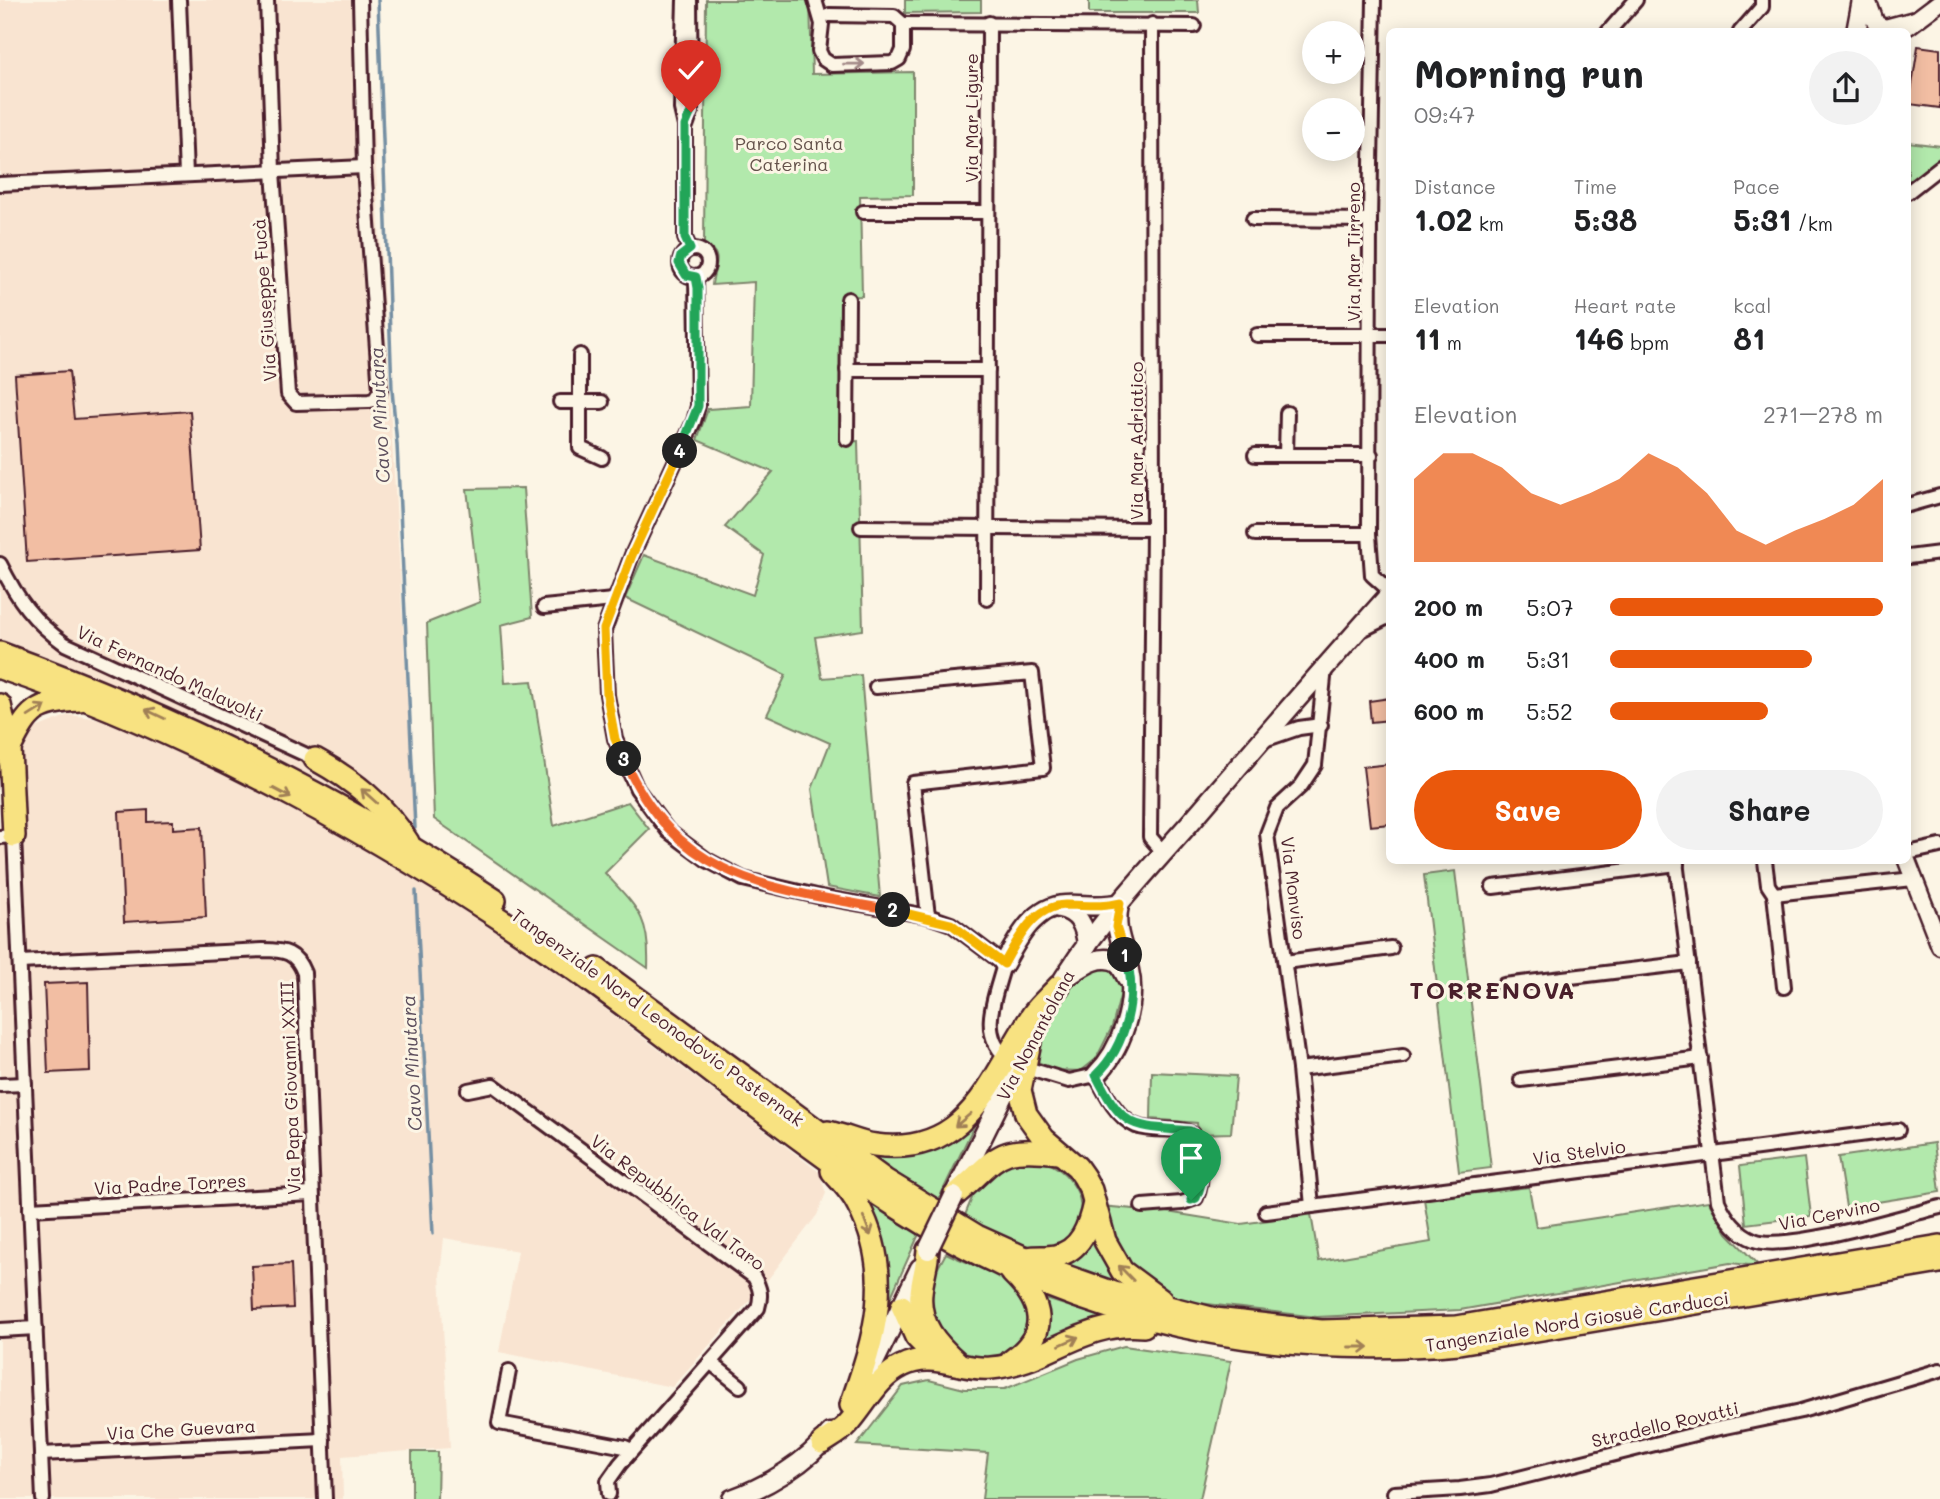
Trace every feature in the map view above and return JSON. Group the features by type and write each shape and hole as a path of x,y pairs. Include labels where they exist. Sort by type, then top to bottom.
{"highway":[{"name":"Tangenziale Nord Leonodovic Pasternak","path":"0,653 133,703 215,741 354,813 411,847 572,951 815,1139 902,1210"},
{"name":"Tangenziale Nord Leonodovic Pasternak","path":"0,668 83,700 211,756 375,843 568,966 815,1139 932,1210"},
{"path":"10,748 22,722 35,709 50,703 83,700"},
{"path":"0,705 10,748 7,836"},
{"path":"315,759 345,776 370,795 395,822 411,847"},
{"path":"815,1139 894,1146 917,1143 959,1124 996,1080 1034,1012 1061,983"},
{"path":"1031,1037 1021,1079 1022,1102 1034,1127 1058,1153 1077,1167 1091,1189 1105,1241 1122,1271 1150,1294 1182,1311"},
{"path":"815,1139 858,1204 869,1228 879,1277 877,1320 868,1358 851,1405"},
{"path":"954,1196 985,1166 1007,1153 1028,1149 1058,1153"},
{"path":"1005,1365 1029,1345 1039,1322 1033,1297 1016,1264 1039,1255 1052,1257 1077,1244 1086,1233 1094,1203"},
{"name":"Tangenziale Nord Giosuè Carducci","path":"902,1210 1115,1309 1199,1331 1301,1346 1366,1347 1459,1343 1938,1255"},
{"name":"Tangenziale Nord Giosuè Carducci","path":"932,1210 1016,1264 1182,1311 1253,1325 1321,1331 1434,1329 1938,1255"},
{"path":"928,1250 927,1272 921,1290 922,1315 934,1341 950,1362"},
{"path":"902,1306 916,1337 950,1362"},
{"path":"822,1443 845,1427 879,1382 914,1360 950,1362 982,1368 1021,1362 1108,1326 1129,1325 1199,1331"}],"main road":[{"path":"1857,28 1864,0"},
{"name":"Via Nonantolana","path":"732,1499 786,1471 822,1443 851,1405 902,1306 1031,1037 1061,983 1120,903 1257,742 1386,597"},
{"path":"1004,964 1020,936 1048,908 1069,905 1098,907 1120,903 1116,927 1130,974 1128,1011 1112,1058 1096,1075"},
{"path":"1048,908 1066,910 1079,918 1083,924 1087,945"},
{"path":"1061,983 1087,964 1108,959 1119,963 1130,983"}],"street":[{"path":"179,0 186,175"},
{"name":"Via Giuseppe Fucà","path":"267,0 273,171 288,394 296,403 321,404 369,401 380,391 364,167 360,0"},
{"path":"684,0 681,109 685,126 685,238 690,249"},
{"path":"685,126 691,112 690,0"},
{"path":"815,0 826,20"},
{"path":"835,0 826,20 819,51 823,59 832,65 892,63 899,59 903,50 903,23"},
{"name":"Via Mar Tirreno","path":"1374,0 1369,534 1372,575 1386,589"},
{"path":"1612,28 1636,0"},
{"path":"1744,28 1762,7 1762,0"},
{"path":"1864,0 1876,24 1885,28 1915,20"},
{"path":"1905,28 1940,2"},
{"path":"826,20 894,16 903,23 1194,26"},
{"name":"Via Mar Ligure","path":"987,599 989,23"},
{"name":"Via Mar Adriatico","path":"1152,24 1153,529 1150,837 1163,852"},
{"path":"0,184 364,167"},
{"path":"1911,190 1940,167"},
{"path":"863,212 988,212"},
{"path":"1253,219 1370,220"},
{"path":"690,249 699,250 707,258 707,269 696,277 686,275 680,267 681,256 690,249"},
{"path":"696,277 698,406 694,421 613,600 604,629 607,695 615,739 637,789 667,831 707,860 743,879 808,895 928,916 960,928 1004,964"},
{"path":"847,439 848,299"},
{"path":"1257,335 1370,335"},
{"name":"Via Mar Tirreno","path":"1370,335 1386,335"},
{"path":"580,355 580,448 602,458"},
{"path":"848,370 988,370"},
{"path":"559,402 603,402"},
{"path":"1286,455 1287,413"},
{"path":"1255,455 1371,454"},
{"path":"1911,504 1940,496"},
{"path":"862,527 1153,529"},
{"path":"1255,534 1369,534"},
{"name":"Via Fernando Malavolti","path":"0,551 1,565 20,602 32,617 65,644 315,759"},
{"path":"1911,557 1940,552"},
{"path":"544,607 613,600"},
{"path":"1349,639 1369,625 1386,618"},
{"name":"Via Monviso","path":"1312,1206 1298,1069 1267,834 1277,808 1301,786 1315,765 1325,668"},
{"path":"876,687 1032,673 1043,768 914,783 928,916"},
{"path":"1257,742 1321,725"},
{"path":"1287,732 1303,737 1316,751"},
{"path":"7,836 20,962 43,1499"},
{"path":"1911,852 1940,846"},
{"name":"Via Cervino","path":"1493,887 1661,864"},
{"name":"Via Cervino","path":"1676,864 1718,1201 1723,1212 1742,1233 1755,1240 1788,1244 1940,1207"},
{"path":"1765,864 1768,885 1774,894 1784,986"},
{"path":"1909,864 1940,946"},
{"path":"1774,894 1913,879"},
{"name":"Via Monviso","path":"1285,962 1391,948"},
{"name":"Via Papa Giovanni XXIII","path":"20,962 263,950 285,950 298,959 304,973 325,1499"},
{"name":"Via Nonantolana","path":"1004,964 989,1027 992,1041 1005,1056"},
{"path":"1504,985 1689,964"},
{"path":"1298,1069 1403,1056"},
{"path":"1521,1080 1701,1058"},
{"name":"Via Nonantolana","path":"1033,1070 1069,1081 1096,1075"},
{"path":"1096,1075 1105,1094 1128,1121 1150,1129 1190,1131 1197,1138 1201,1149 1200,1190 1196,1198 1182,1203 1142,1206"},
{"path":"0,1085 25,1084"},
{"name":"Via Repubblica Val Taro","path":"468,1090 493,1085 754,1277 760,1287 758,1308 608,1480 610,1498"},
{"name":"Via Stelvio","path":"1266,1212 1712,1152 1898,1130"},
{"name":"Via Padre Torres","path":"30,1209 312,1194"},
{"path":"0,1330 36,1328"},
{"path":"710,1362 740,1386"},
{"name":"Stradello Rovatti","path":"1394,1493 1491,1485 1711,1430 1801,1411 1940,1370"},
{"path":"509,1371 499,1423 632,1450"},
{"name":"Via Che Guevara","path":"41,1454 323,1440"}],"shaded area":[{"path":"0,0 366,0 415,829 410,838 0,643"},
{"path":"69,715 102,719 152,736 278,798 447,898 565,978 819,1172 826,1193 817,1215 766,1282 672,1387 499,1352 518,1251 444,1238 440,1275 450,1448 342,1456 343,1499 0,1499 0,719 19,731 36,728"}],"green space":[{"name":"Parco Santa Caterina","path":"706,0 810,0 812,74 913,72 913,195 860,196 862,296 843,297 842,442 858,441 863,630 815,637 822,678 861,675 880,897 827,887 812,789 830,743 767,715 786,675 625,598 644,555 753,595 764,555 725,527 773,472 697,440 708,409 751,406 754,282 712,285 717,262 715,253 704,244"},
{"path":"905,0 981,0 981,12 905,13"},
{"path":"1089,0 1198,0 1199,13 1089,13"},
{"path":"1911,142 1940,146 1940,157 1911,181"},
{"path":"523,488 532,617 501,625 505,683 532,681 554,826 628,802 649,829 605,873 640,915 647,937 648,968 434,819 427,623 480,602 467,489"},
{"path":"1455,871 1491,1168 1459,1172 1424,875"},
{"path":"1106,963 1117,972 1122,989 1112,1027 1096,1059 1081,1071 1056,1070 1033,1060 1053,1012 1071,984"},
{"path":"1152,1072 1236,1076 1231,1133 1198,1134 1197,1123 1151,1119"},
{"path":"985,1103 936,1205 848,1147 921,1148"},
{"path":"1934,1143 1940,1192 1846,1207 1838,1157"},
{"path":"1033,1156 1064,1173 1072,1183 1080,1203 1081,1213 1074,1233 1068,1241 1049,1250 1020,1243 964,1218 975,1191 987,1173 1004,1162"},
{"path":"1804,1158 1811,1216 1746,1224 1740,1166"},
{"path":"845,1182 919,1234 877,1328 883,1305"},
{"path":"1529,1187 1536,1227 1708,1201 1727,1233 1759,1266 1730,1263 1460,1310 1317,1317 1190,1302 1152,1289 1124,1265 1100,1206 1167,1212 1241,1224 1311,1214 1319,1261 1431,1242 1424,1199"},
{"path":"1092,1227 1102,1258 1120,1285 1053,1262"},
{"path":"946,1253 1008,1282 1026,1305 1028,1322 1022,1338 1010,1350 994,1359 975,1361 957,1356 937,1338 925,1291"},
{"path":"1036,1296 1110,1319 1024,1355"},
{"path":"1124,1346 1231,1361 1200,1499 982,1499 988,1453 857,1445 903,1386 929,1380 964,1389 1005,1389 1078,1359"},
{"path":"412,1452 438,1452 437,1499 412,1499"}],"building":[{"path":"1918,46 1940,49 1940,108 1911,104"},
{"path":"69,371 74,419 190,411 200,550 27,562 15,375"},
{"path":"1386,699 1386,720 1371,722 1369,701"},
{"path":"1386,764 1386,824 1370,826 1363,767"},
{"path":"148,810 148,822 173,821 173,829 202,827 206,917 124,922 119,812"},
{"path":"88,982 90,1071 48,1073 44,984"},
{"path":"291,1264 293,1308 254,1310 252,1266"}],"waterway":[{"name":"Cavo Minutara","path":"378,0 392,390 397,444 415,828"},
{"name":"Cavo Minutara","path":"416,891 433,1234"}],"district":[{"name":"TORRENOVA","path":"1493,989"}],"route":[{"path":"691,112 685,126 685,238 690,249 681,256 679,263 686,275 696,277 698,288 698,406 694,421 632,555 604,629 607,695 615,739 637,789 667,831 707,860 743,879 821,897 928,916 951,924 970,935 1004,964 1020,936 1042,912 1053,906 1098,907 1120,903 1116,927 1130,974 1130,997 1123,1029 1112,1058 1096,1075 1105,1094 1128,1121 1136,1126 1190,1131 1197,1138 1201,1149 1200,1190 1196,1198 1191,1200"}]}
